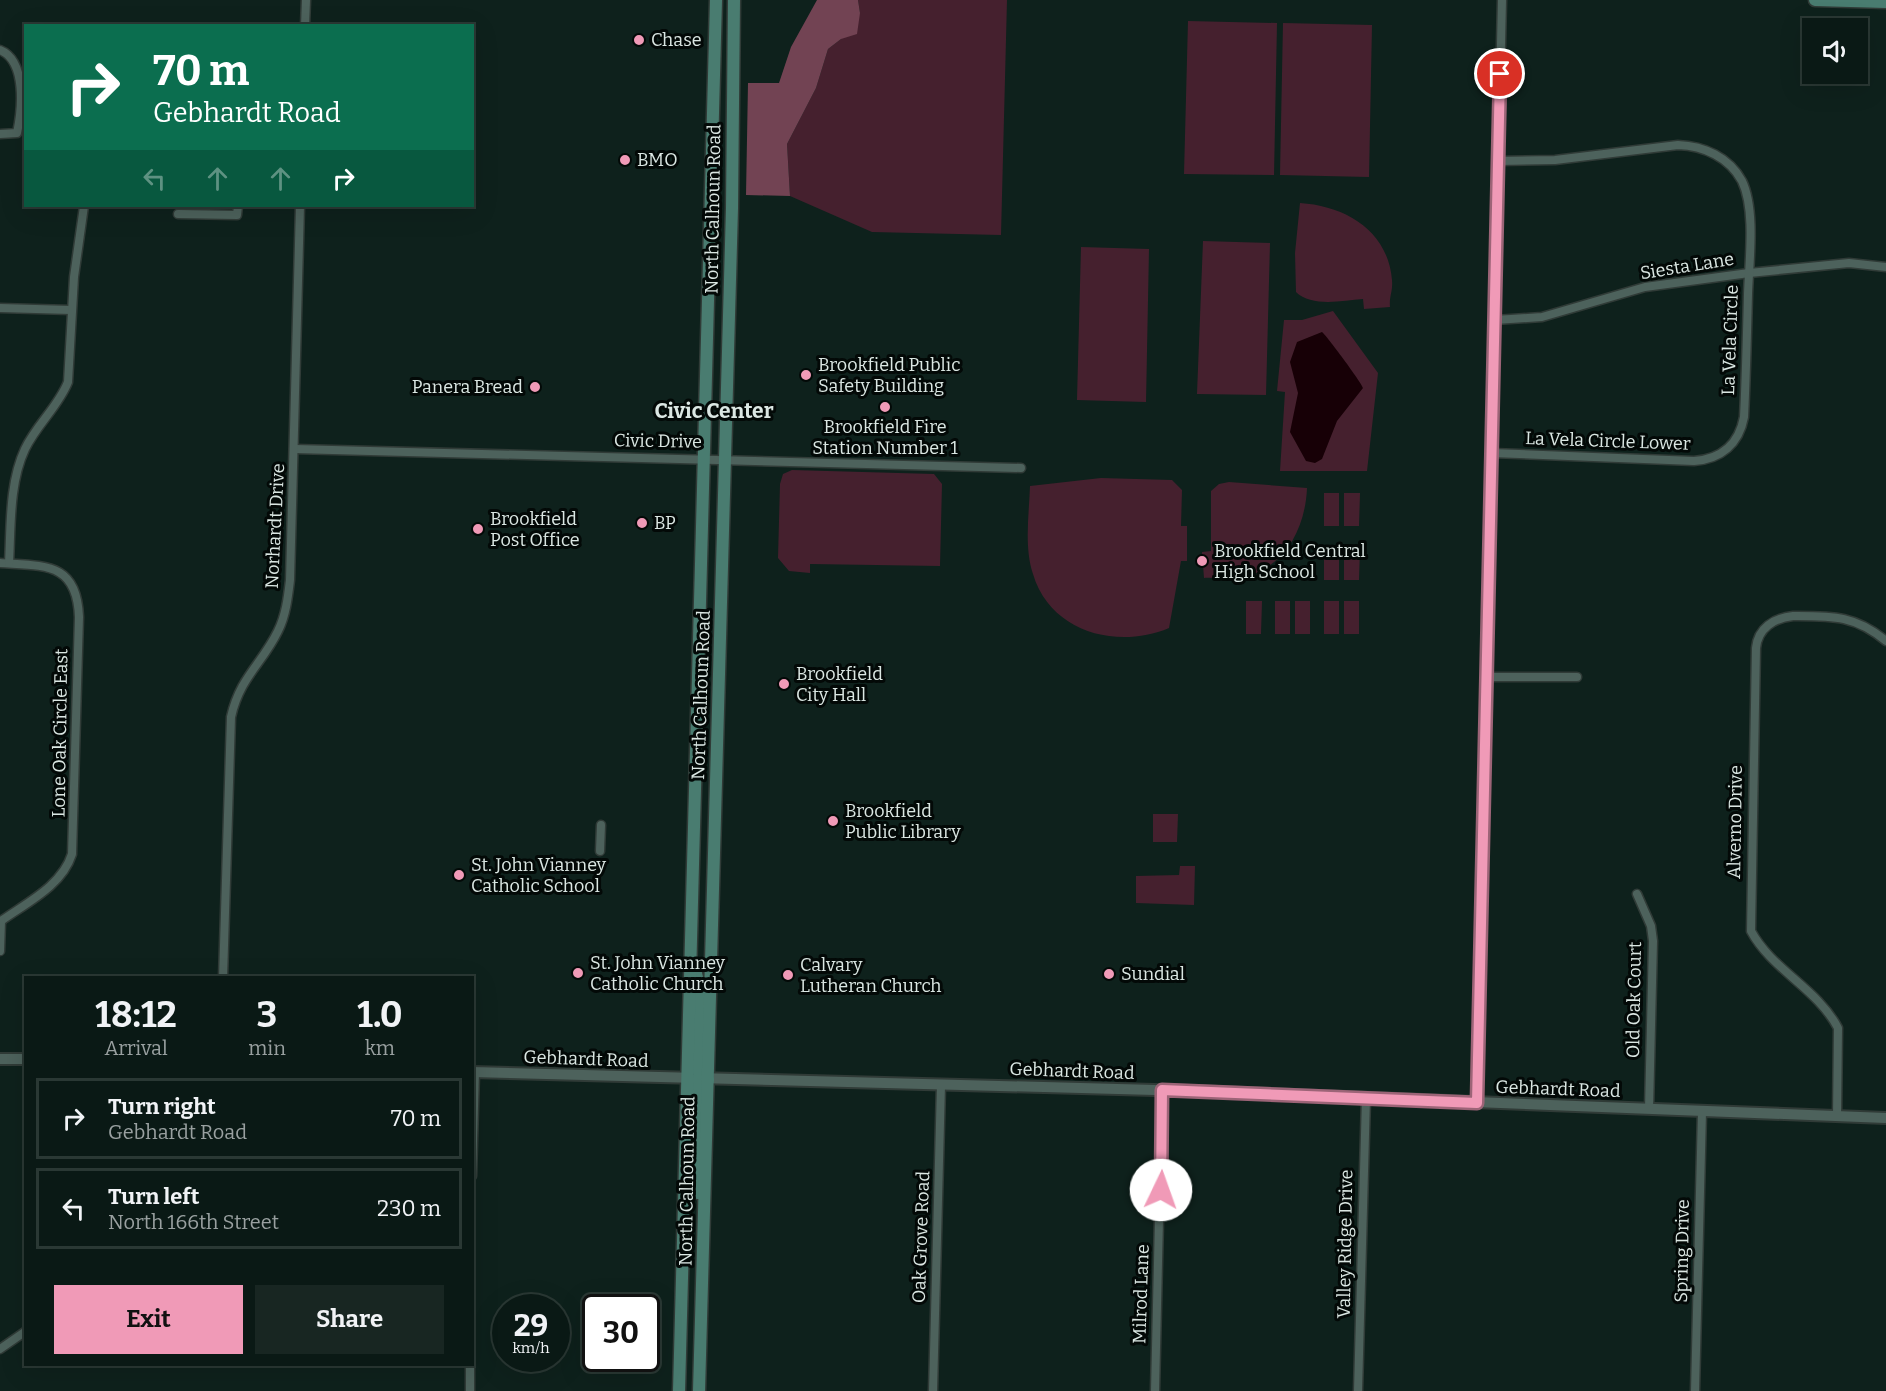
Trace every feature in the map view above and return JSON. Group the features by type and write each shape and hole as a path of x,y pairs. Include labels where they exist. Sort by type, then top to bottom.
{"main road":[{"name":"North Calhoun Road","path":"679,1391 716,0"},
{"path":"1815,0 1886,2"},
{"name":"North Calhoun Road","path":"699,1391 734,129 735,2"},
{"path":"690,953 699,986 698,1069 700,1076 708,1080"},
{"path":"688,1078 698,1086 695,1163 704,1236"}],"street":[{"path":"306,0 306,24"},
{"path":"1477,1103 1502,0"},
{"path":"0,50 15,62 18,72 21,134 0,135"},
{"name":"La Vela Circle","path":"1498,161 1556,160 1678,145 1702,148 1721,158 1734,169 1746,193 1749,273 1744,417 1737,437 1723,454"},
{"path":"5,563 16,472 26,448 62,398 68,382 71,310 84,207"},
{"path":"178,214 237,215 238,207"},
{"name":"Norhardt Drive","path":"223,976 231,717 239,688 279,631 291,580 300,207"},
{"name":"Siesta Lane","path":"1495,320 1542,317 1645,288 1749,273 1849,263 1886,267"},
{"path":"0,308 71,310"},
{"name":"Civic Drive","path":"295,449 1021,468"},
{"name":"La Vela Circle Lower","path":"1492,453 1694,461 1723,454"},
{"name":"Lone Oak Circle East","path":"0,921 51,885 68,865 74,835 78,597 71,582 58,569 5,563"},
{"name":"Alverno Drive","path":"1838,1117 1838,1028 1832,1015 1767,954 1751,930 1749,908 1756,639 1767,626 1784,617 1793,616 1853,620 1860,622 1886,641"},
{"path":"1487,677 1577,677"},
{"path":"600,851 601,825"},
{"name":"Old Oak Court","path":"1637,894 1651,926 1653,941 1648,1109"},
{"path":"0,921 0,951"},
{"path":"0,1059 24,1059"},
{"name":"Gebhardt Road","path":"474,1072 708,1080 1162,1090 1886,1118"},
{"name":"Oak Grove Road","path":"933,1391 941,1085"},
{"name":"Milrod Lane","path":"1155,1391 1162,1090"},
{"name":"Valley Ridge Drive","path":"1358,1391 1366,1098"},
{"name":"Spring Drive","path":"1695,1391 1702,1112"},
{"path":"0,1349 24,1332"},
{"path":"470,1366 471,1391"}],"shaded area":[{"path":"817,0 858,0 860,13 857,34 841,39 828,49 816,88 787,144 790,196 746,195 748,83 779,83 791,47"},
{"path":"858,0 1007,0 1001,235 872,232 790,196 787,144 816,88 828,49 841,39 860,13"},
{"path":"1188,21 1277,23 1274,175 1184,174"},
{"path":"1283,23 1372,25 1369,177 1280,175"},
{"path":"1300,203 1333,209 1362,224 1373,235 1389,263 1392,280 1390,307 1364,309 1363,299 1318,301 1302,297 1296,292 1295,253"},
{"path":"1203,241 1270,243 1266,395 1197,394"},
{"path":"1081,247 1149,249 1146,402 1077,400"},
{"path":"1333,311 1378,373 1367,471 1280,471 1285,392 1277,391 1284,320 1302,320"},
{"path":"1322,332 1344,359 1363,388 1337,421 1322,459 1315,463 1306,461 1290,432 1298,393 1290,362 1297,342"},
{"path":"792,470 934,474 942,484 940,566 810,564 810,573 789,571 778,558 780,484 783,474"},
{"path":"1101,478 1172,480 1182,490 1181,526 1187,526 1187,561 1181,561 1169,628 1128,637 1108,636 1088,631 1070,622 1054,610 1042,594 1030,564 1028,531 1030,486"},
{"path":"1229,482 1307,488 1301,522 1286,550 1262,570 1247,577 1230,580 1204,578 1202,552 1211,551 1211,491 1219,484"},
{"path":"1324,493 1339,493 1339,526 1324,526"},
{"path":"1344,493 1360,493 1359,526 1344,526"},
{"path":"1324,547 1339,547 1339,580 1324,580"},
{"path":"1344,547 1360,547 1359,580 1344,580"},
{"path":"1246,601 1262,601 1261,634 1246,634"},
{"path":"1275,601 1290,601 1290,634 1275,634"},
{"path":"1295,601 1310,601 1310,634 1295,634"},
{"path":"1324,601 1339,601 1339,634 1324,634"},
{"path":"1344,601 1359,601 1359,634 1344,634"},
{"path":"1153,814 1178,814 1177,842 1153,842"},
{"path":"1180,866 1195,866 1194,905 1136,903 1136,876 1179,875"}],"place":[{"name":"Chase","path":"639,40"},
{"name":"BMO","path":"625,160"},
{"name":"Brookfield Public Safety Building","path":"806,375"},
{"name":"Panera Bread","path":"535,387"},
{"name":"Brookfield Fire Station Number 1","path":"885,407"},
{"name":"BP","path":"642,523"},
{"name":"Brookfield Post Office","path":"478,529"},
{"name":"Brookfield Central High School","path":"1202,561"},
{"name":"Brookfield City Hall","path":"784,684"},
{"name":"Brookfield Public Library","path":"833,821"},
{"name":"St. John Vianney Catholic School","path":"459,875"},
{"name":"St. John Vianney Catholic Church","path":"578,973"},
{"name":"Sundial","path":"1109,974"},
{"name":"Calvary Lutheran Church","path":"788,975"}],"district":[{"name":"Civic Center","path":"714,411"}],"route":[{"path":"1161,1190 1162,1090 1477,1103 1500,74"}]}
